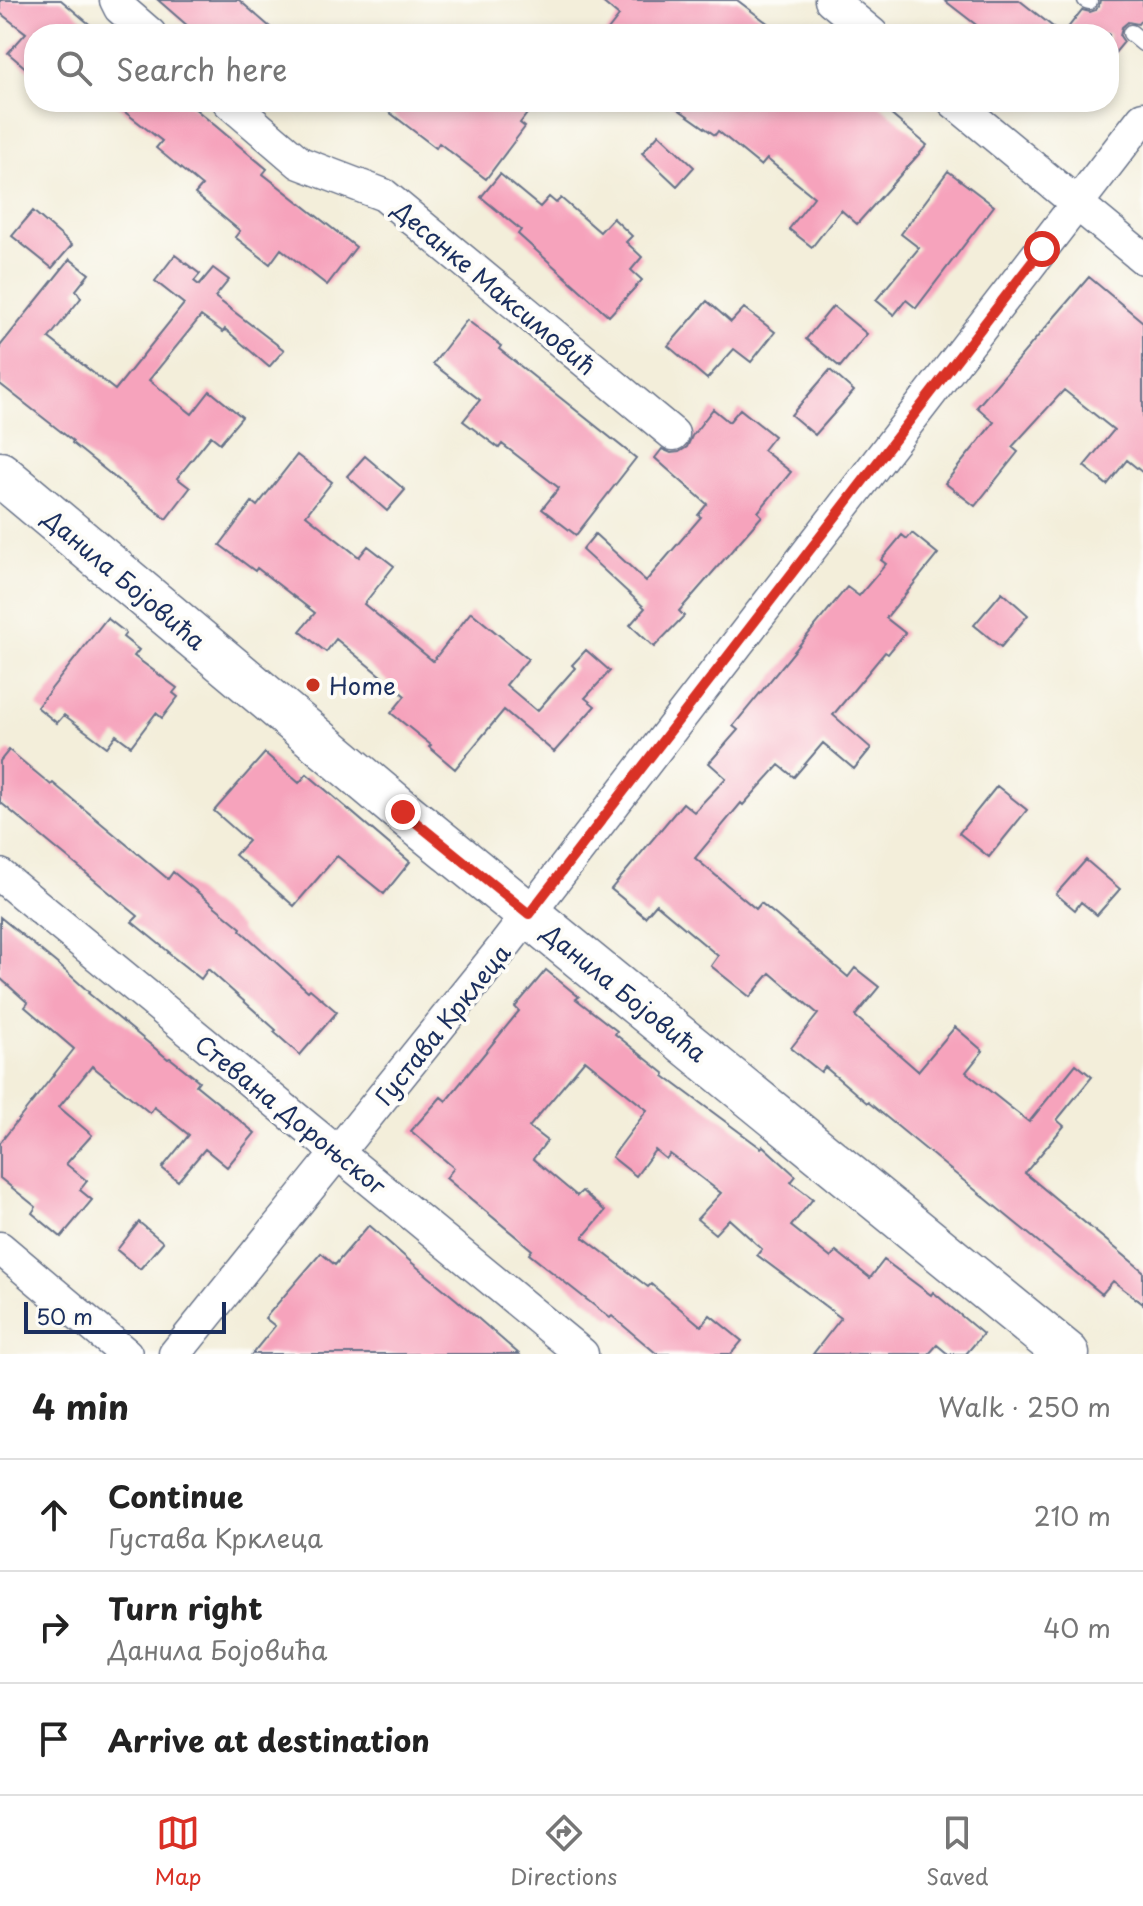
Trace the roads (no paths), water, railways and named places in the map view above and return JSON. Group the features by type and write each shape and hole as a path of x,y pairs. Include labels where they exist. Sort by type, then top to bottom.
{"main road":[{"name":"Данила Бојовића","path":"0,474 403,812 1067,1354"}],"street":[{"path":"116,0 120,8 138,24"},
{"name":"Десанке Максимовић","path":"241,112 300,163 384,195 673,434"},
{"path":"966,112 1143,258"},
{"name":"Густава Крклеца","path":"175,1354 529,914 1143,118"},
{"name":"Стевана Дороњског","path":"0,875 582,1354"},
{"path":"0,1248 126,1354"}],"place":[{"name":"Home","path":"313,685"}]}
